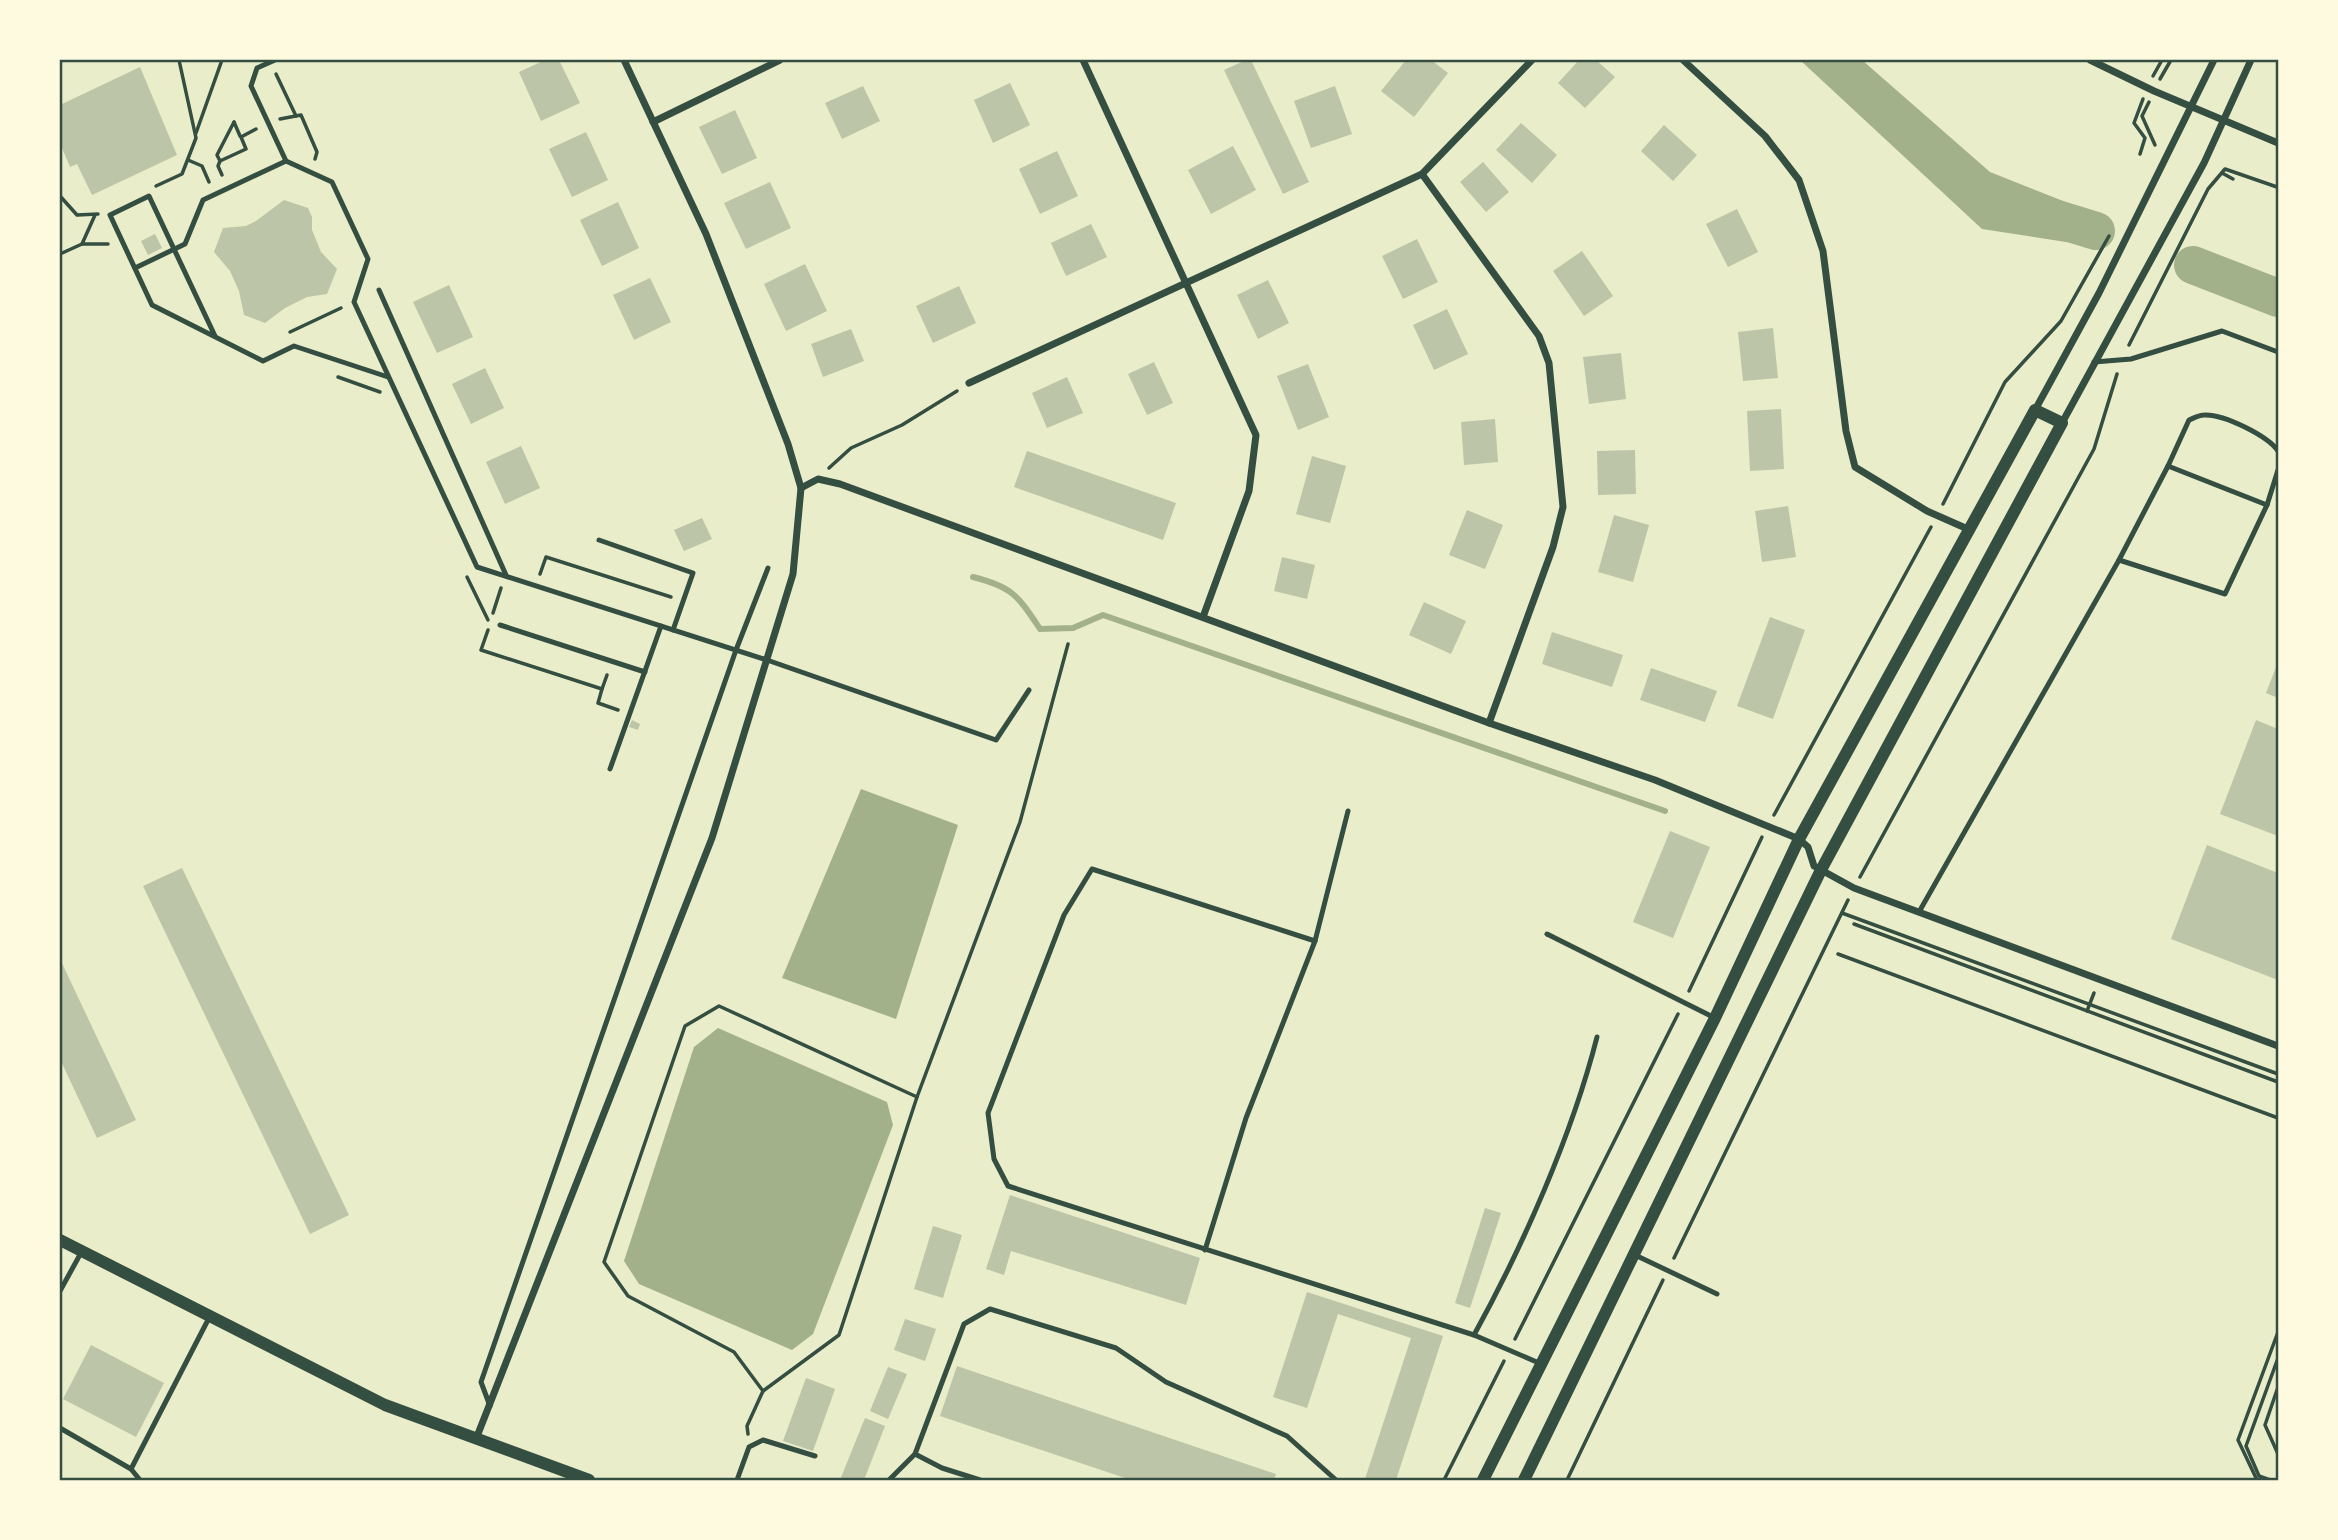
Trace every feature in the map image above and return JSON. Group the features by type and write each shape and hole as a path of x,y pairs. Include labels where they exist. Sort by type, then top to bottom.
{"street":[{"path":"476,1440 712,838 793,574 801,488 788,444 706,234 624,60"},
{"path":"653,122 780,60"},
{"path":"1083,60 1256,435 1249,491 1203,617"},
{"path":"969,383 1422,174 1532,60"},
{"path":"1683,60 1765,136 1799,180 1823,251 1846,431 1855,467 1937,516 1970,530"},
{"path":"2090,60 2151,90 2278,143"},
{"path":"1483,1480 1715,1018 1800,839 2099,293 2214,60"},
{"path":"1524,1480 1821,870 2124,305 2204,163 2251,60"},
{"path":"1422,174 1539,336 1549,363 1563,507 1553,547 1489,723"},
{"path":"2035,410 2062,423"},
{"path":"801,488 818,479 1489,723 1655,779 1800,839 1808,847 1814,866 1854,888 2278,1046"},
{"path":"60,1240 385,1405 589,1480"}],"lane":[{"path":"273,61 257,68 251,86 286,161 332,182 368,259 354,302 477,567 736,650 996,740 1028,690"},
{"path":"135,268 185,244 203,200 286,161"},
{"path":"215,336 149,197 110,215 152,305 262,361 294,346 388,377"},
{"path":"379,290 506,576"},
{"path":"2094,362 2131,359 2222,331 2278,352"},
{"path":"1919,912 2119,560 2189,420 2202,414 2217,416 2271,440 2278,451"},
{"path":"2168,466 2267,505"},
{"path":"2119,560 2225,594 2267,505 2278,470"},
{"path":"599,540 693,573 673,630"},
{"path":"490,1406 481,1382 736,650 768,568"},
{"path":"500,625 645,672"},
{"path":"610,769 661,626"},
{"path":"1205,1250 1245,1118 1315,941 1348,811"},
{"path":"1315,941 1092,869 1064,915 988,1113 994,1160 1008,1186 1474,1335 1542,1364"},
{"path":"1547,934 1715,1018"},
{"path":"1474,1335 1567,1133 1584,1090 1597,1037"},
{"path":"60,1291 82,1251"},
{"path":"1635,1255 1717,1294"},
{"path":"888,1480 915,1454 964,1324 990,1309 1115,1348 1166,1381 1287,1436 1333,1480"},
{"path":"131,1469 210,1317"},
{"path":"60,1427 131,1469 140,1480"},
{"path":"737,1480 748,1447 763,1440 815,1456"},
{"path":"915,1454 942,1468 979,1480"}],"path":[{"path":"179,60 195,134"},
{"path":"182,174 222,60"},
{"path":"2152,150 2156,142 2142,116 2162,60"},
{"path":"2140,154 2144,138 2134,123 2171,60"},
{"path":"273,61 296,116"},
{"path":"240,137 268,124 302,116 317,152 310,172"},
{"path":"220,161 246,149 234,122 217,155 224,180"},
{"path":"188,160 202,166 212,187"},
{"path":"2145,315 2208,189 2225,169 2277,187 2278,183"},
{"path":"60,196 77,215 95,215 82,244"},
{"path":"1444,1480 1683,1004 1767,827 1937,516 2005,382 2062,321 2113,227"},
{"path":"60,254 82,244 109,244"},
{"path":"286,334 341,308"},
{"path":"818,479 851,448 902,425 969,383"},
{"path":"536,585 546,557 683,601"},
{"path":"501,588 481,650 602,689 598,704 629,714"},
{"path":"748,1447 747,1426 763,1391 839,1335 917,1097 1020,822 1068,644"},
{"path":"1842,912 2278,1074"},
{"path":"1854,924 2278,1082"},
{"path":"1838,954 2278,1118"},
{"path":"763,1391 734,1352 628,1296 604,1262 685,1026 719,1006 917,1097"},
{"path":"2257,1480 2238,1440 2278,1332"},
{"path":"2270,1480 2259,1476 2246,1446 2278,1359"},
{"path":"2278,1388 2264,1425 2278,1454"}],"shaded area":[{"path":"1800,60 1862,60 1990,172 2091,212 2079,244 1982,229"},
{"path":"2201,260 2278,287 2278,316 2218,294 2191,280"},
{"path":"861,789 958,825 896,1019 782,978"},
{"path":"718,1028 887,1102 893,1125 813,1334 792,1350 639,1284 624,1261 694,1047"}],"building":[{"path":"545,60 559,60 580,103 541,121 519,72"},
{"path":"1251,60 1309,182 1283,194 1224,70"},
{"path":"1406,60 1431,60 1448,73 1414,117 1381,91"},
{"path":"1579,60 1596,60 1615,77 1585,108 1558,83"},
{"path":"140,67 177,155 92,195 77,164 70,167 60,143 60,105"},
{"path":"1010,83 1030,125 993,143 974,100"},
{"path":"863,86 880,121 842,139 825,103"},
{"path":"1335,86 1352,134 1311,148 1294,101"},
{"path":"735,110 757,158 722,174 699,127"},
{"path":"1521,123 1557,155 1532,183 1496,150"},
{"path":"1664,125 1697,155 1673,181 1641,151"},
{"path":"586,132 608,180 572,197 549,149"},
{"path":"1233,146 1256,190 1211,214 1188,170"},
{"path":"1057,151 1078,196 1040,214 1019,169"},
{"path":"1483,162 1509,192 1486,212 1460,182"},
{"path":"770,182 791,228 746,249 724,203"},
{"path":"284,200 308,208 312,217 312,230 321,252 337,269 327,294 307,297 285,308 265,323 244,315 239,291 230,271 214,252 223,228 246,226"},
{"path":"618,202 639,248 602,266 580,220"},
{"path":"1737,209 1758,252 1728,267 1706,224"},
{"path":"1091,224 1107,257 1066,276 1051,243"},
{"path":"155,234 162,248 148,255 141,241"},
{"path":"1417,239 1438,282 1403,299 1382,256"},
{"path":"1582,251 1613,296 1584,316 1553,271"},
{"path":"805,264 827,311 786,331 764,284"},
{"path":"650,278 671,322 634,340 613,295"},
{"path":"1268,280 1289,323 1258,339 1237,295"},
{"path":"449,285 473,337 437,353 413,302"},
{"path":"959,286 976,323 933,343 916,306"},
{"path":"1447,309 1468,354 1434,370 1413,325"},
{"path":"1773,328 1778,378 1743,381 1738,332"},
{"path":"851,329 864,361 823,377 811,344"},
{"path":"1621,353 1626,399 1589,404 1583,357"},
{"path":"1154,362 1173,403 1147,415 1128,374"},
{"path":"1308,364 1329,417 1298,430 1277,376"},
{"path":"485,368 504,408 471,424 452,384"},
{"path":"1067,377 1083,413 1047,428 1032,393"},
{"path":"1781,409 1784,469 1750,471 1747,411"},
{"path":"1495,419 1498,462 1464,465 1461,422"},
{"path":"521,446 540,488 505,504 486,462"},
{"path":"1635,450 1636,494 1598,495 1597,451"},
{"path":"1027,451 1176,503 1163,540 1014,487"},
{"path":"1312,456 1346,466 1330,523 1296,514"},
{"path":"1788,506 1796,557 1762,562 1755,511"},
{"path":"1467,510 1503,525 1485,569 1449,555"},
{"path":"1614,515 1649,525 1633,582 1598,572"},
{"path":"702,518 712,539 684,551 674,530"},
{"path":"1282,557 1315,565 1307,599 1274,591"},
{"path":"1424,602 1466,621 1451,654 1409,635"},
{"path":"1770,617 1805,630 1773,719 1737,706"},
{"path":"1552,632 1623,655 1612,687 1542,664"},
{"path":"2278,662 2278,698 2266,693"},
{"path":"1651,668 1717,691 1705,722 1640,700"},
{"path":"632,720 640,724 638,730 629,727"},
{"path":"2256,720 2278,729 2278,836 2220,814"},
{"path":"1670,831 1710,847 1673,938 1633,922"},
{"path":"2207,845 2278,873 2278,980 2171,939"},
{"path":"182,868 349,1215 310,1234 143,886"},
{"path":"60,959 136,1120 97,1138 60,1059"},
{"path":"1010,1195 1200,1258 1186,1305 1011,1251 1004,1275 986,1269"},
{"path":"1485,1208 1501,1213 1470,1308 1455,1303"},
{"path":"933,1226 962,1235 943,1298 914,1289"},
{"path":"1307,1292 1443,1336 1396,1480 1365,1479 1411,1338 1338,1314 1307,1408 1273,1397"},
{"path":"905,1319 936,1329 925,1361 894,1350"},
{"path":"91,1345 164,1383 136,1437 63,1399"},
{"path":"957,1366 1276,1474 1274,1480 1131,1480 940,1416"},
{"path":"888,1367 907,1374 888,1419 870,1411"},
{"path":"806,1378 835,1389 813,1451 783,1441"},
{"path":"865,1418 885,1426 864,1480 840,1480"}],"waterway":[{"path":"2034,212 2096,231"},
{"path":"2193,265 2278,298"},
{"path":"973,577 1013,594 1040,629 1073,628 1103,615 1665,811"}]}
